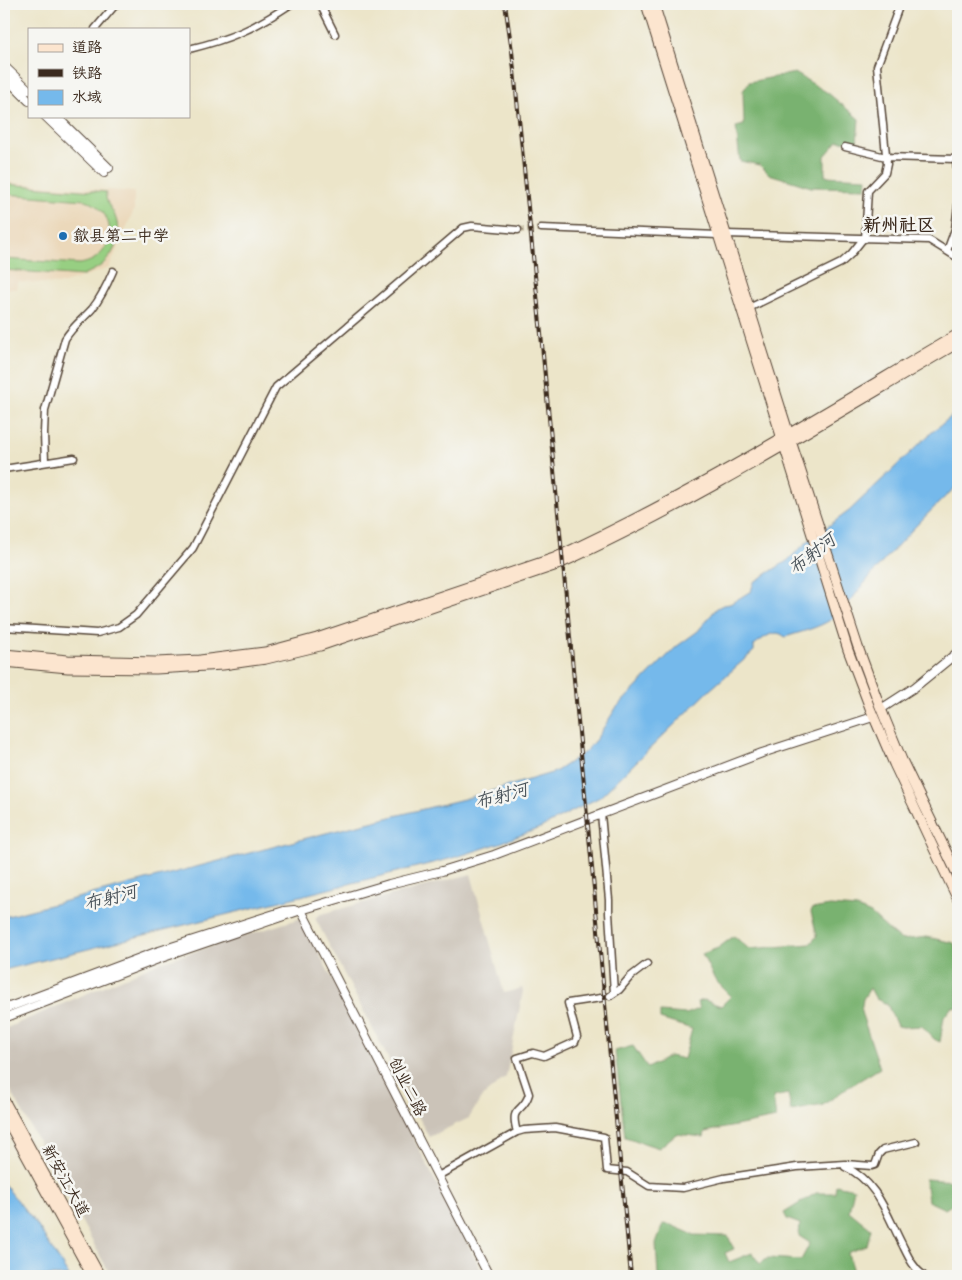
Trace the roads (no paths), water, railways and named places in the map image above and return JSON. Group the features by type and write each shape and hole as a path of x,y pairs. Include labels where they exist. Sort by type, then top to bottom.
{"main road":[{"path":"646,4 722,235 811,518 843,632 874,717 905,790 958,900"},
{"path":"654,4 722,235 749,308 786,439"},
{"path":"4,662 75,668 164,669 245,662 302,651 557,565 663,514 958,334"},
{"path":"4,654 68,660 164,662 244,655 300,644 554,558 660,507 958,343"},
{"path":"811,518 881,709 914,786 958,876"},
{"name":"新安江大道","path":"4,1100 100,1276"},
{"name":"新安江大道","path":"4,1115 92,1276"}],"street":[{"path":"96,28 116,4"},
{"path":"190,49 223,40 252,28 291,4"},
{"path":"320,4 334,34"},
{"path":"749,308 841,263 864,239 868,191 885,173 887,164 877,66 900,4"},
{"path":"4,66 25,81"},
{"path":"4,76 28,99"},
{"path":"47,118 106,170 58,118"},
{"path":"845,147 886,157 956,159 958,180"},
{"path":"947,251 955,229 958,205"},
{"path":"4,627 97,633 112,629 131,619 193,548 276,387 463,228 472,226 518,230"},
{"path":"541,228 929,240 958,258"},
{"path":"45,462 45,410 65,339 105,290 113,271"},
{"path":"4,469 74,458"},
{"path":"881,709 915,687 958,652"},
{"path":"4,1018 158,959 301,910 389,884 468,864 762,753 874,717"},
{"path":"601,814 609,900 612,995 630,977 648,964"},
{"path":"4,1009 156,952 284,910 301,910"},
{"name":"创业二路","path":"301,910 489,1276"},
{"path":"517,1132 513,1119 514,1115 529,1094 517,1058 533,1053 544,1056 575,1042 577,1037 568,1003 601,998"},
{"path":"438,1176 517,1132 538,1128 555,1128 604,1136 607,1170 627,1172 650,1186 683,1188 724,1178 797,1167 872,1166 875,1165 879,1154 883,1150 916,1142"},
{"path":"839,1165 860,1174 874,1188 911,1262 924,1276"}],"water":[{"name":"布射河","path":"958,411 958,485 900,542 847,605 832,619 821,625 785,637 777,633 773,634 754,645 754,651 711,689 600,797 540,828 453,858 4,970 4,917 464,799 555,772 585,752 597,738 616,708 676,647 698,631 717,608 730,604 751,591 754,582 787,561 808,541 849,511 931,433"},
{"path":"4,1184 37,1225 69,1276 4,1276"}],"tunnel":[{"path":"518,230 541,228"}],"railway":[{"path":"505,4 512,51 541,334 631,1276"}],"place":[{"name":"歙县第二中学","path":"63,236"}],"district":[{"name":"新州社区","path":"899,226"}]}
